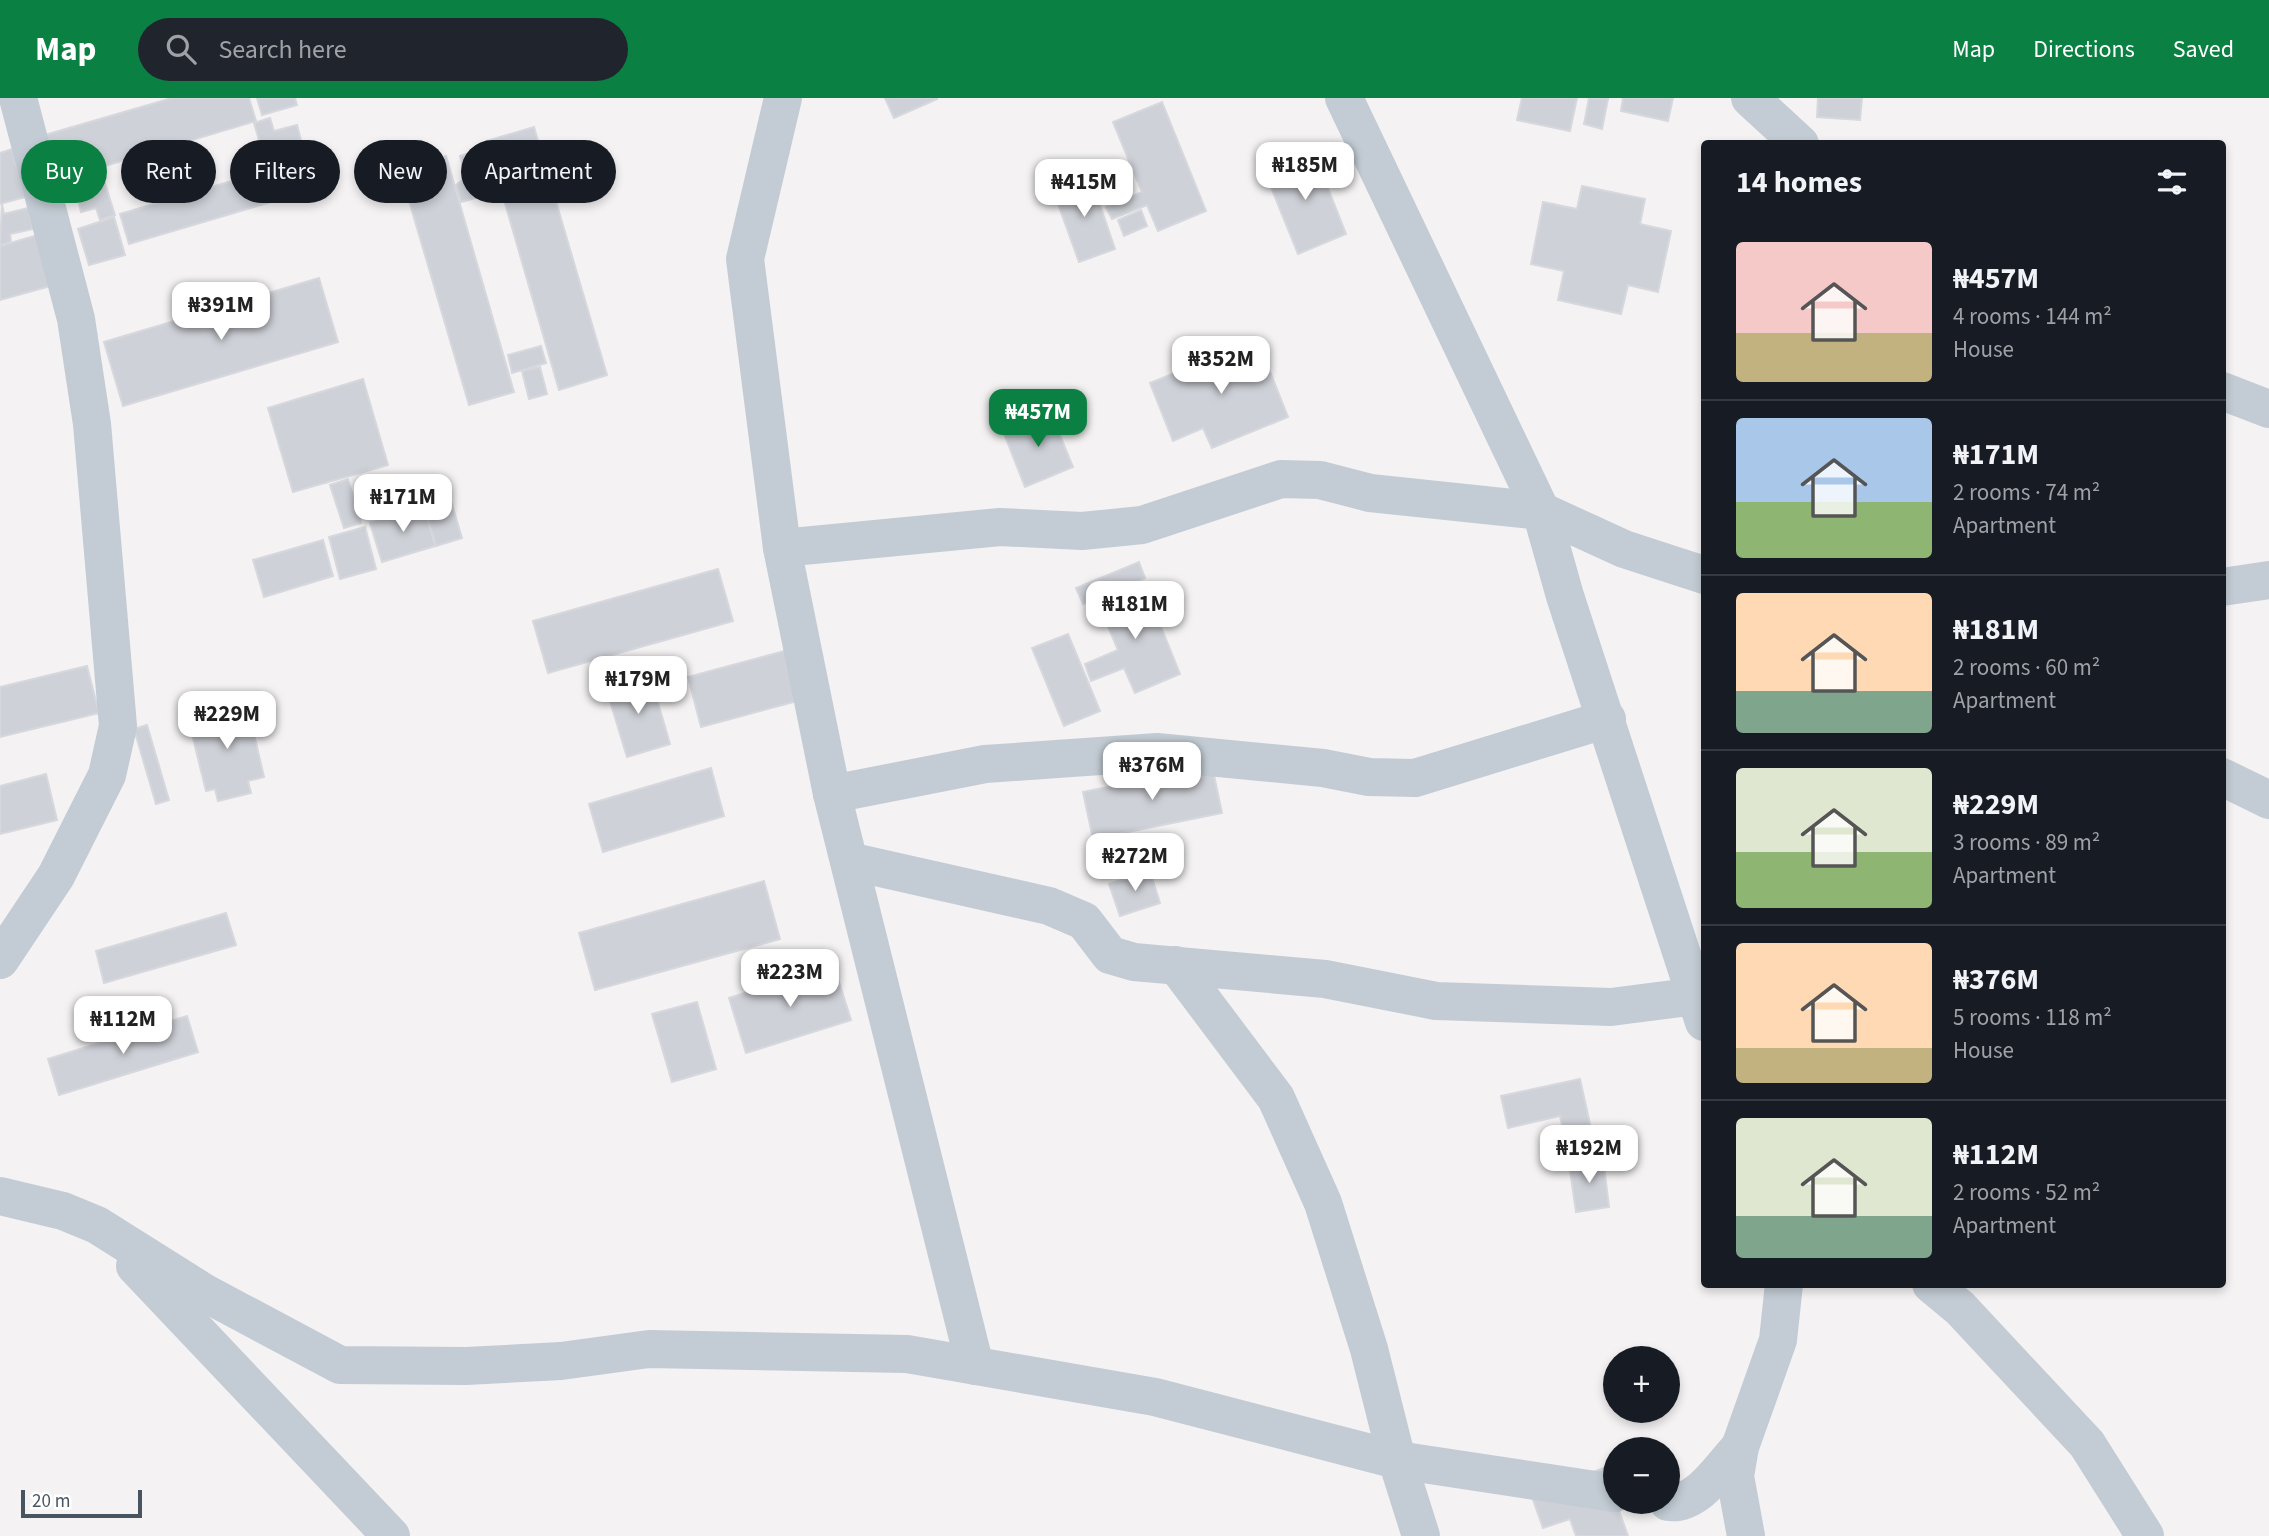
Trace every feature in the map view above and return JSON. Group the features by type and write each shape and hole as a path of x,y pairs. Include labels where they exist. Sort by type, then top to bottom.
{"street":[{"path":"0,960 55,876 107,775 118,726 92,424 78,332 18,98"},
{"path":"783,98 744,259 782,548 832,794 975,1366"},
{"path":"849,861 1049,906 1084,921 1110,955 1134,962 1325,979 1436,1001 1700,1009 1565,596 1541,511 1345,98"},
{"path":"1750,98 1796,140"},
{"path":"2226,393 2269,410"},
{"path":"782,548 1000,527 1082,531 1142,525 1281,479 1321,480 1370,493 1541,511 1624,549 1701,574"},
{"path":"2226,586 2269,580"},
{"path":"832,794 985,764 1157,752 1322,768 1369,777 1415,778 1606,719"},
{"path":"2226,779 2269,800"},
{"path":"1176,965 1276,1098 1322,1203 1370,1349 1397,1460 1422,1536"},
{"path":"0,1196 63,1211 97,1226 205,1293 340,1365 561,1361 649,1349 907,1354 1155,1397 1397,1460 1603,1491"},
{"path":"97,1226 391,1536"},
{"path":"1746,1536 1735,1476 1740,1447 1778,1340 1784,1288"},
{"path":"1936,1288 1960,1308 2087,1444 2144,1536"},
{"path":"1680,1502 1694,1497 1740,1447"}],"building":[{"path":"172,98 249,98 256,121 192,140 121,140 121,161 107,165 107,140 46,140 45,135"},
{"path":"257,98 295,98 297,105 262,115"},
{"path":"885,98 937,98 937,99 894,118"},
{"path":"1522,98 1577,98 1570,131 1517,120"},
{"path":"1589,98 1608,99 1602,129 1584,124"},
{"path":"1623,98 1673,98 1668,121 1621,111"},
{"path":"1818,98 1862,98 1860,120 1817,117"},
{"path":"1162,102 1206,211 1158,231 1147,205 1112,219 1106,207 1142,192 1113,122"},
{"path":"270,118 274,131 297,125 301,140 259,140 254,123"},
{"path":"534,127 538,140 490,140"},
{"path":"12,149 21,182 21,198 0,204 0,153"},
{"path":"1313,150 1346,234 1298,254 1264,170"},
{"path":"447,159 514,392 469,405 410,203 447,203"},
{"path":"1090,176 1115,249 1079,262 1053,190"},
{"path":"230,181 230,203 267,203 129,244 120,214 157,203 216,203 216,186"},
{"path":"461,181 461,202 456,185"},
{"path":"1582,186 1645,199 1640,224 1671,231 1658,292 1628,285 1621,314 1558,300 1564,271 1531,264 1543,202 1577,209"},
{"path":"107,190 115,215 100,220 96,208 81,212 79,203 107,203"},
{"path":"505,203 556,203 607,375 559,390"},
{"path":"2,204 4,214 28,208 33,229 10,234 11,242 0,245"},
{"path":"1141,210 1147,226 1124,236 1118,220"},
{"path":"114,217 125,255 89,265 78,229"},
{"path":"41,234 54,285 0,300 0,246"},
{"path":"319,278 338,342 123,406 104,342"},
{"path":"1257,339 1288,417 1212,448 1203,428 1173,441 1150,383"},
{"path":"541,346 546,363 512,373 508,355"},
{"path":"540,367 547,394 529,399 522,371"},
{"path":"363,379 388,465 293,492 268,408"},
{"path":"1050,411 1073,467 1025,487 1003,431"},
{"path":"348,479 361,523 344,528 330,485"},
{"path":"450,498 462,538 436,546 424,506"},
{"path":"424,507 435,546 382,562 370,523"},
{"path":"365,527 376,569 340,579 329,537"},
{"path":"323,540 333,576 264,597 253,560"},
{"path":"1139,562 1145,578 1083,604 1076,588"},
{"path":"718,569 733,621 548,673 533,621"},
{"path":"1143,582 1180,674 1135,693 1124,668 1091,681 1085,664 1118,650 1097,601"},
{"path":"1068,634 1100,711 1064,726 1032,648"},
{"path":"788,650 801,700 701,727 688,677"},
{"path":"87,666 99,713 0,737 0,687"},
{"path":"650,675 670,744 627,757 606,688"},
{"path":"247,704 264,777 248,781 251,793 218,801 215,789 206,791 188,718"},
{"path":"147,725 169,800 156,804 134,729"},
{"path":"1212,766 1222,813 1093,839 1083,792"},
{"path":"711,768 724,816 603,852 589,804"},
{"path":"46,774 57,820 0,834 0,786"},
{"path":"1150,871 1160,903 1120,916 1109,884"},
{"path":"764,881 780,939 595,990 579,933"},
{"path":"226,913 236,945 104,983 96,951"},
{"path":"834,966 851,1020 746,1053 729,998"},
{"path":"697,1002 716,1069 672,1082 652,1014"},
{"path":"187,1016 198,1052 59,1095 48,1059"},
{"path":"1580,1079 1594,1142 1567,1148 1560,1116 1508,1128 1501,1096"},
{"path":"1603,1158 1609,1207 1576,1212 1569,1163"},
{"path":"1603,1468 1603,1514 1620,1514 1628,1536 1576,1536 1570,1519 1543,1528 1531,1494"}]}
